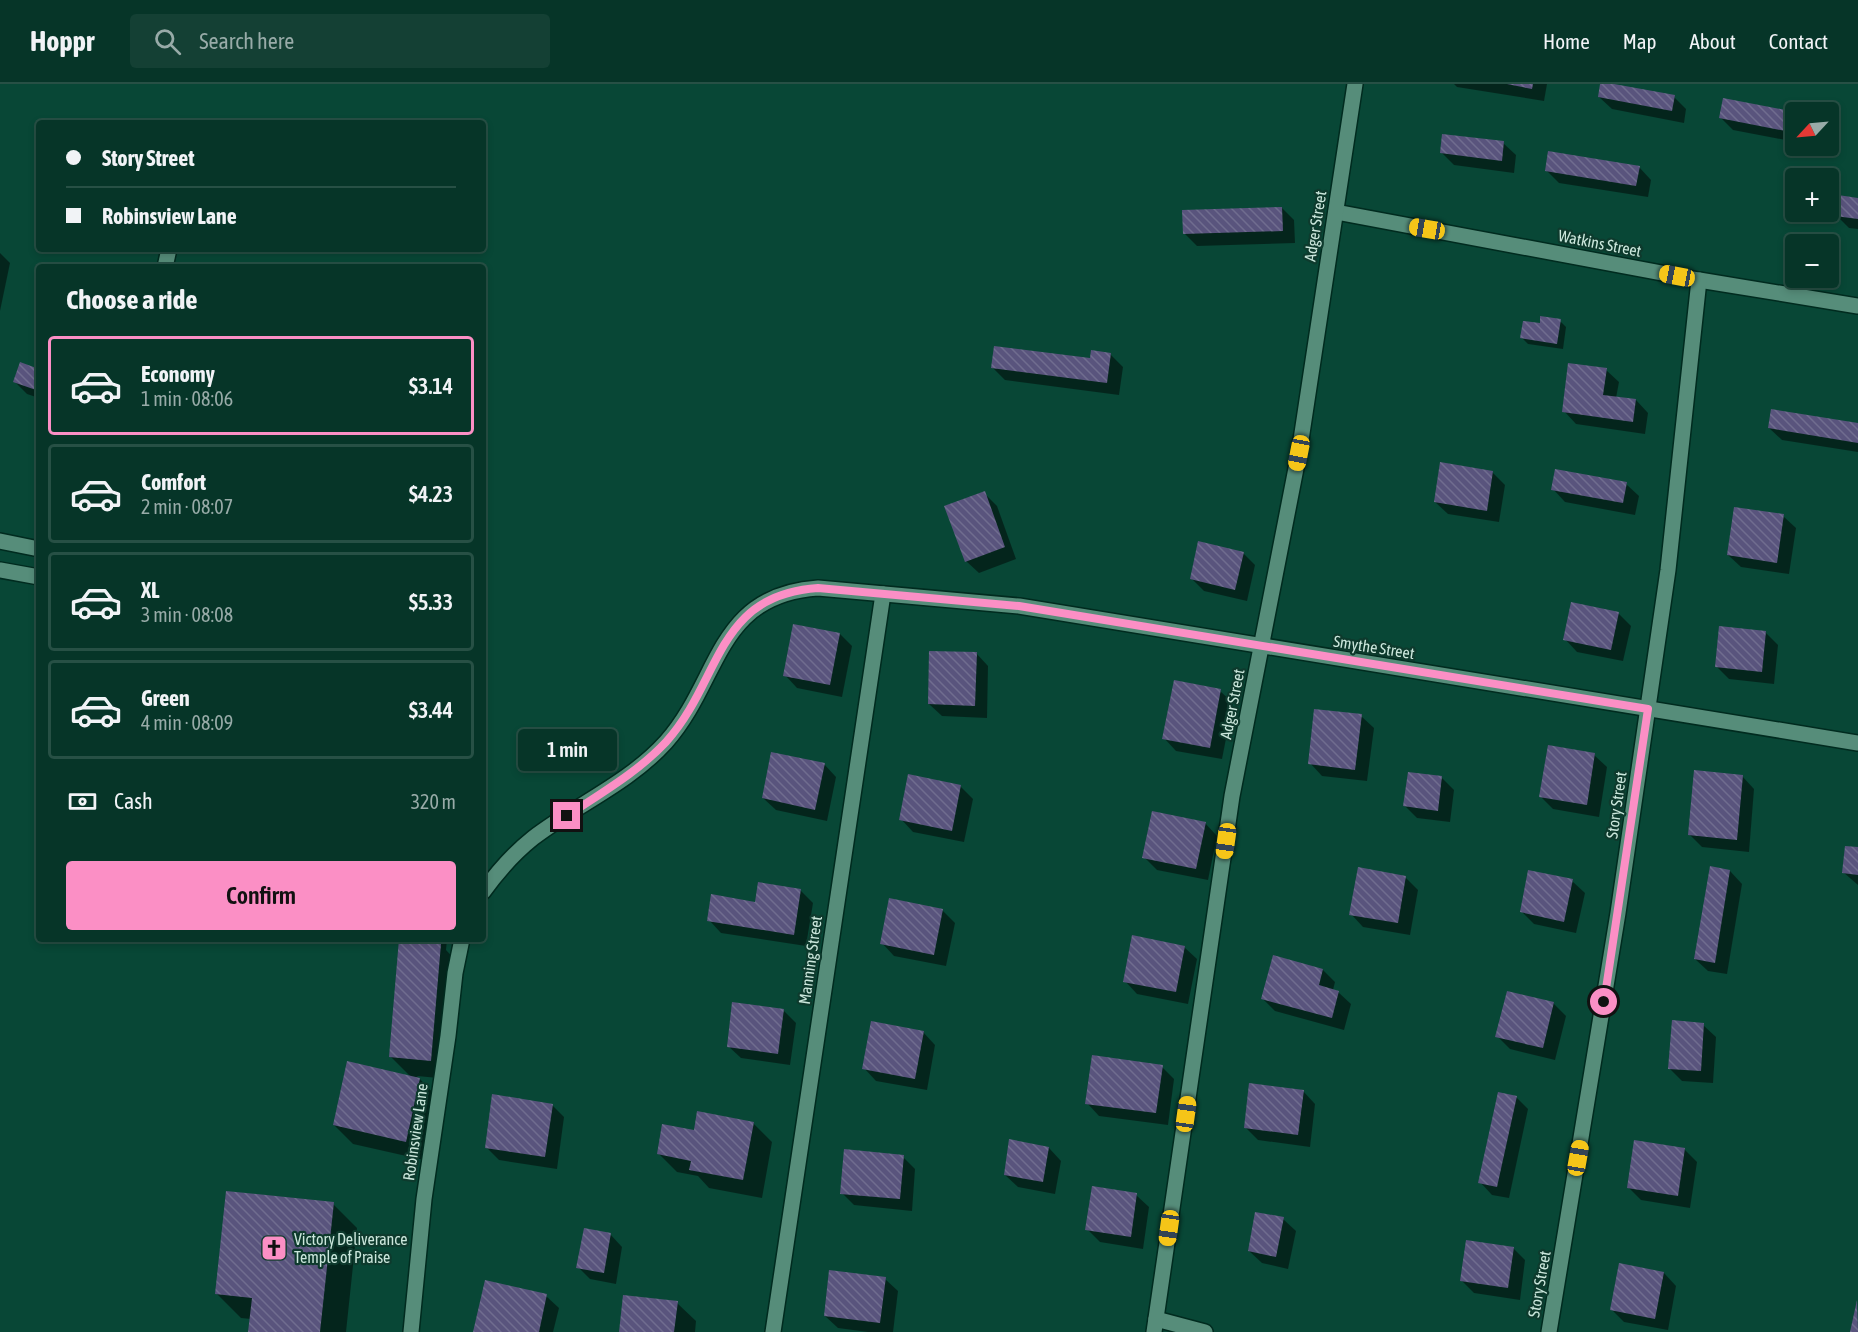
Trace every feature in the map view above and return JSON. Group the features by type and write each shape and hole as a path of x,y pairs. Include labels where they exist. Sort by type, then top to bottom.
{"street":[{"name":"Adger Street","path":"1155,1326 1232,796 1299,453 1355,84"},
{"name":"Watkins Street","path":"1336,212 1699,280 1858,306"},
{"name":"Story Street","path":"1549,1332 1618,913 1668,570 1699,280"},
{"path":"0,541 36,548"},
{"path":"0,570 36,576"},
{"path":"486,887 503,864 534,838 635,771 666,741 692,706 719,651 736,625 754,608 780,594 798,589 818,588 882,594"},
{"name":"Smythe Street","path":"882,594 1019,606 1858,743"},
{"name":"Manning Street","path":"774,1332 882,594"},
{"name":"Robinsview Lane","path":"411,1332 424,1199 455,973 461,942"},
{"path":"1155,1326 1205,1332"}],"building":[{"path":"1507,84 1533,84 1532,89"},
{"path":"1600,84 1614,84 1675,95 1672,111 1598,97"},
{"path":"1723,98 1785,110 1785,131 1719,118"},
{"path":"1442,134 1504,141 1502,161 1440,153"},
{"path":"1548,151 1640,166 1636,186 1545,171"},
{"path":"1839,195 1858,198 1858,219 1839,217"},
{"path":"1282,207 1283,231 1183,234 1182,210"},
{"path":"1540,316 1561,319 1557,344 1520,338 1523,321 1540,323"},
{"path":"994,346 1090,358 1091,350 1111,353 1107,383 991,368"},
{"path":"20,362 36,368 36,390 13,382"},
{"path":"1568,363 1607,368 1603,395 1636,399 1633,422 1562,412"},
{"path":"1771,409 1858,423 1858,443 1768,428"},
{"path":"1440,462 1493,471 1487,511 1434,502"},
{"path":"1555,469 1627,482 1623,503 1551,490"},
{"path":"985,491 1005,547 965,562 944,506"},
{"path":"1734,507 1784,514 1777,563 1727,555"},
{"path":"1198,541 1244,552 1235,590 1190,579"},
{"path":"1571,602 1619,612 1611,650 1563,640"},
{"path":"793,624 840,633 830,685 783,676"},
{"path":"1719,626 1766,631 1762,672 1715,667"},
{"path":"929,651 977,652 975,706 928,704"},
{"path":"1174,680 1221,689 1210,748 1162,739"},
{"path":"1314,709 1362,714 1355,770 1308,764"},
{"path":"1548,745 1595,753 1587,805 1539,797"},
{"path":"771,752 825,763 815,810 762,798"},
{"path":"1694,770 1743,775 1737,840 1688,835"},
{"path":"1408,772 1442,776 1438,811 1403,806"},
{"path":"908,774 961,785 952,831 899,820"},
{"path":"1152,811 1206,822 1196,869 1142,858"},
{"path":"1845,846 1858,847 1858,875 1842,873"},
{"path":"1710,866 1730,870 1715,963 1694,959"},
{"path":"1358,867 1406,876 1398,923 1349,915"},
{"path":"1528,870 1573,879 1564,922 1520,912"},
{"path":"758,882 801,889 794,935 707,921 711,894 755,902"},
{"path":"889,898 943,909 934,955 880,944"},
{"path":"1132,935 1185,946 1176,992 1123,982"},
{"path":"399,942 441,944 431,1061 389,1057"},
{"path":"1273,955 1323,969 1319,985 1339,991 1332,1018 1261,999"},
{"path":"1507,991 1554,1002 1543,1048 1495,1037"},
{"path":"732,1002 784,1009 778,1054 727,1047"},
{"path":"1672,1020 1704,1023 1701,1071 1668,1069"},
{"path":"871,1021 924,1031 915,1079 862,1069"},
{"path":"1092,1055 1163,1065 1156,1113 1085,1104"},
{"path":"347,1061 420,1078 406,1142 333,1125"},
{"path":"1249,1083 1304,1090 1298,1135 1244,1128"},
{"path":"1498,1092 1517,1096 1497,1187 1478,1183"},
{"path":"492,1094 553,1104 545,1157 485,1148"},
{"path":"697,1111 754,1122 743,1180 689,1170 691,1161 657,1154 662,1124 694,1130"},
{"path":"1009,1139 1049,1147 1043,1182 1004,1175"},
{"path":"1634,1140 1685,1148 1678,1196 1627,1188"},
{"path":"844,1149 904,1155 900,1199 840,1194"},
{"path":"1092,1186 1137,1193 1131,1237 1085,1230"},
{"name":"Victory Deliverance Temple of Praise","path":"226,1191 334,1202 320,1332 248,1332 252,1298 215,1294"},
{"path":"1255,1212 1284,1217 1276,1257 1248,1251"},
{"path":"584,1228 611,1233 604,1273 576,1268"},
{"path":"1466,1240 1514,1247 1508,1288 1460,1281"},
{"path":"1619,1263 1664,1272 1655,1319 1610,1310"},
{"path":"829,1270 886,1277 880,1323 824,1316"},
{"path":"485,1280 547,1294 539,1332 473,1332"},
{"path":"623,1295 678,1301 674,1332 619,1332"},
{"path":"1857,1300 1858,1332 1850,1332"}],"place":[{"name":"Victory Deliverance Temple of Praise","path":"274,1248"}],"route":[{"path":"567,816 635,771 666,741 692,706 719,651 736,625 754,608 780,594 798,589 818,588 1019,606 1648,709 1604,1002"}]}
